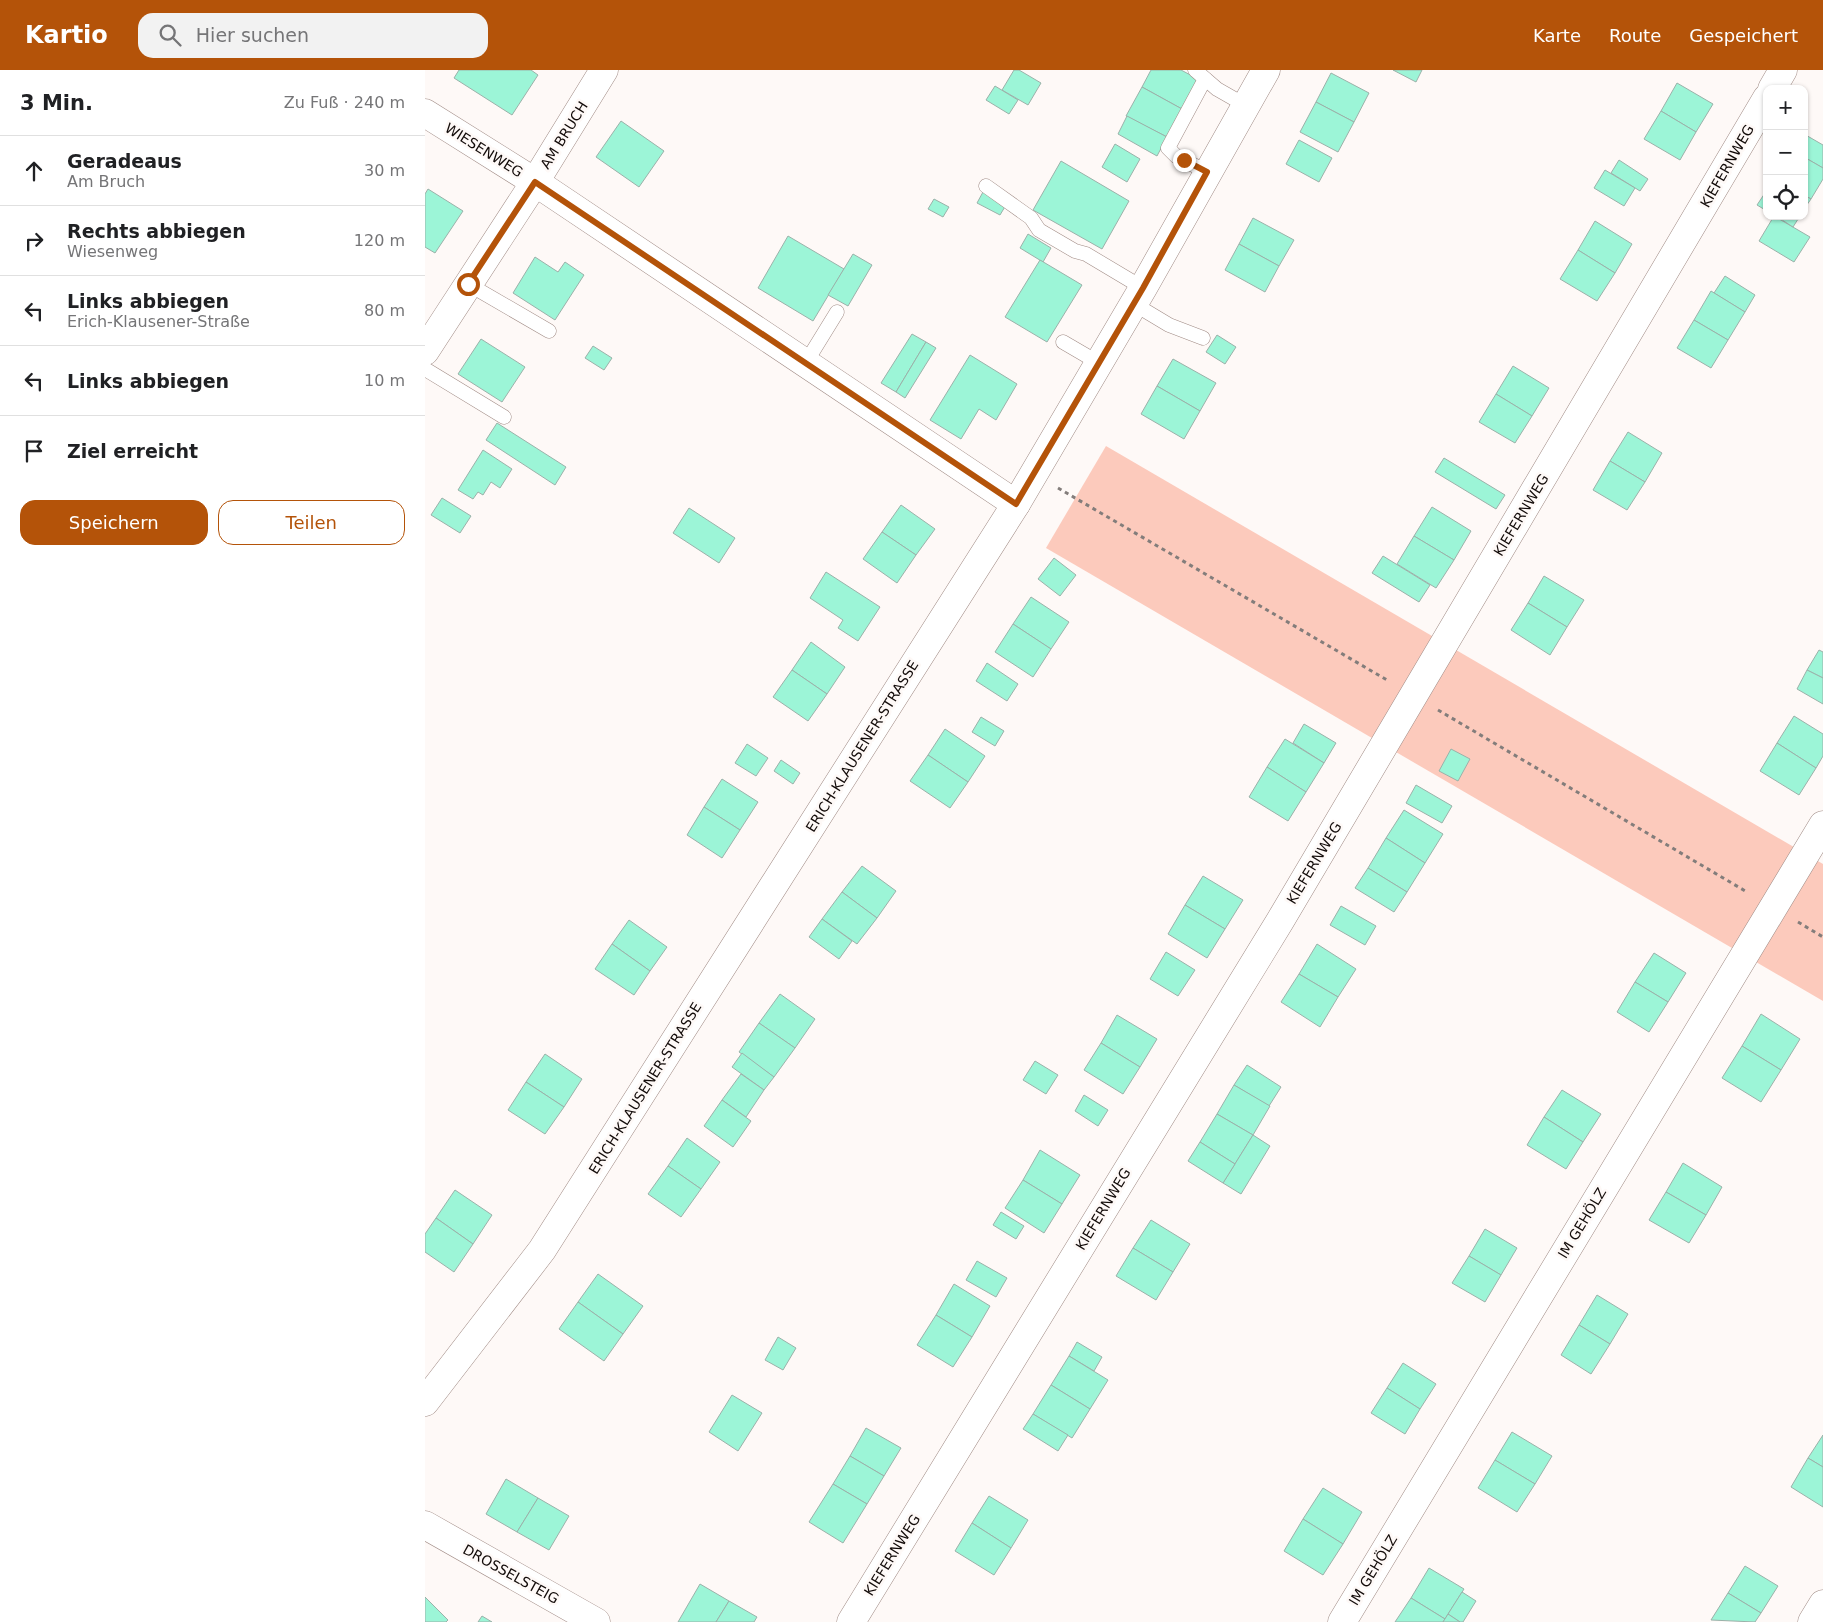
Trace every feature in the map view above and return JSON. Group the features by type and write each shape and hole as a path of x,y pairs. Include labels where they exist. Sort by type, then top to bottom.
{"street":[{"name":"AM BRUCH","path":"425,351 535,182 604,70"},
{"name":"ERICH-KLAUSENER-STRASSE","path":"425,1402 542,1250 1016,504 1138,296 1266,70"},
{"path":"1774,85 1783,70"},
{"name":"KIEFERNWEG","path":"851,1622 1280,921 1763,105"},
{"name":"WIESENWEG","path":"425,114 535,182 1016,504"},
{"name":"IM GEHÖLZ","path":"1342,1622 1823,825"},
{"name":"DROSSELSTEIG","path":"425,1525 597,1622"},
{"path":"1812,1622 1823,1604"}],"lane":[{"path":"1207,172 1176,156 1168,148 1200,74 1245,105"},
{"path":"986,186 1031,218 1039,230 1075,251 1086,254 1138,296 1169,325 1203,338"},
{"path":"468,284 549,331"},
{"path":"805,364 837,312"},
{"path":"1063,342 1099,363"},
{"path":"425,369 504,417"}],"shaded area":[{"path":"1106,446 1823,864 1823,1001 1046,548"}],"building":[{"path":"459,70 531,70 538,75 512,115 454,78"},
{"path":"1014,70 1019,70 1041,83 1028,105 1002,90"},
{"path":"1151,70 1181,70 1198,79 1182,109 1142,87"},
{"path":"1393,70 1422,70 1416,82"},
{"path":"1331,73 1369,93 1354,122 1316,102"},
{"path":"1677,83 1713,104 1696,132 1661,111"},
{"path":"995,86 1018,100 1009,114 986,100"},
{"path":"1142,87 1182,109 1167,137 1126,116"},
{"path":"1316,102 1354,122 1338,152 1300,132"},
{"path":"1661,111 1696,132 1680,160 1644,139"},
{"path":"1127,116 1167,137 1157,156 1118,134"},
{"path":"621,121 664,151 639,187 596,157"},
{"path":"1808,136 1823,145 1823,168 1808,159"},
{"path":"1299,140 1332,158 1319,182 1286,164"},
{"path":"1115,144 1140,159 1127,182 1102,167"},
{"path":"1808,159 1823,168 1823,179 1811,199 1808,197"},
{"path":"1619,160 1648,179 1640,191 1611,173"},
{"path":"1061,161 1129,201 1102,249 1033,210"},
{"path":"1605,170 1635,188 1624,206 1594,188"},
{"path":"428,189 463,211 435,253 425,247 425,194"},
{"path":"983,192 1006,205 1000,215 977,203"},
{"path":"1763,196 1763,209 1757,205"},
{"path":"934,199 949,207 943,217 928,209"},
{"path":"1253,218 1294,240 1279,266 1239,244"},
{"path":"1772,220 1781,220 1810,237 1794,262 1759,241"},
{"path":"1782,220 1797,220 1793,227"},
{"path":"1595,221 1632,244 1615,273 1578,250"},
{"path":"1028,234 1051,248 1043,262 1020,248"},
{"path":"788,236 844,269 813,321 758,288"},
{"path":"1239,244 1279,266 1265,292 1225,270"},
{"path":"1578,250 1615,273 1597,301 1560,279"},
{"path":"853,254 872,265 848,306 828,295"},
{"path":"535,257 558,272 565,262 584,275 555,320 513,293"},
{"path":"1040,260 1082,285 1047,342 1005,317"},
{"path":"1725,276 1755,295 1745,312 1714,293"},
{"path":"1711,291 1745,312 1728,340 1694,320"},
{"path":"1694,320 1728,340 1711,368 1677,348"},
{"path":"912,334 926,342 896,392 881,383"},
{"path":"1217,335 1236,347 1225,364 1206,352"},
{"path":"481,339 525,367 502,402 458,374"},
{"path":"926,342 936,348 905,398 896,392"},
{"path":"593,346 612,358 604,370 585,358"},
{"path":"970,355 1017,384 996,420 979,409 961,439 930,420"},
{"path":"1173,359 1216,383 1200,411 1157,386"},
{"path":"1513,366 1549,388 1532,416 1496,394"},
{"path":"1157,386 1200,411 1184,439 1141,414"},
{"path":"1496,394 1532,416 1515,443 1479,422"},
{"path":"497,423 566,467 555,485 486,440"},
{"path":"1628,432 1662,453 1645,482 1610,461"},
{"path":"483,450 512,469 500,488 491,482 483,495 478,492 473,499 458,490"},
{"path":"1444,458 1505,495 1496,509 1435,472"},
{"path":"1610,461 1645,482 1627,510 1593,490"},
{"path":"442,498 471,516 460,533 431,515"},
{"path":"901,505 935,529 916,555 882,532"},
{"path":"1432,507 1471,531 1454,560 1414,536"},
{"path":"689,508 735,538 719,563 673,533"},
{"path":"882,532 916,555 897,583 863,559"},
{"path":"1414,536 1454,560 1436,588 1397,564"},
{"path":"1383,556 1430,585 1419,602 1372,573"},
{"path":"1054,558 1076,575 1060,596 1038,579"},
{"path":"826,572 880,607 858,641 838,628 843,620 810,598"},
{"path":"1544,576 1584,600 1567,627 1528,603"},
{"path":"1031,597 1069,622 1051,649 1013,624"},
{"path":"1528,603 1567,627 1550,655 1511,630"},
{"path":"1013,624 1051,649 1033,677 995,652"},
{"path":"811,642 845,667 827,694 792,670"},
{"path":"1819,650 1823,652 1823,678 1807,670"},
{"path":"987,663 1018,684 1007,701 976,681"},
{"path":"792,670 827,694 808,721 773,697"},
{"path":"1807,670 1823,678 1823,704 1797,689"},
{"path":"1794,716 1823,734 1823,756 1816,768 1777,743"},
{"path":"981,717 1004,731 995,746 972,732"},
{"path":"1304,724 1336,743 1324,763 1293,743"},
{"path":"945,729 985,756 968,782 928,755"},
{"path":"1285,739 1324,763 1306,792 1267,767"},
{"path":"1777,743 1816,768 1799,795 1760,771"},
{"path":"747,744 768,758 756,776 735,763"},
{"path":"1451,749 1470,759 1458,781 1439,771"},
{"path":"928,755 968,782 950,808 910,781"},
{"path":"781,760 800,773 793,784 774,771"},
{"path":"1267,767 1306,792 1288,821 1249,797"},
{"path":"722,779 758,802 740,830 704,807"},
{"path":"1416,785 1452,806 1442,823 1406,803"},
{"path":"704,807 740,830 722,858 687,835"},
{"path":"1404,810 1443,834 1425,863 1386,838"},
{"path":"1386,838 1425,863 1407,892 1368,868"},
{"path":"862,866 896,891 877,918 842,892"},
{"path":"1368,868 1407,892 1394,912 1355,888"},
{"path":"1203,876 1243,900 1225,929 1185,905"},
{"path":"842,892 877,918 857,944 822,919"},
{"path":"1185,905 1225,929 1207,958 1168,934"},
{"path":"1341,906 1376,926 1365,945 1330,925"},
{"path":"822,919 852,941 839,959 809,937"},
{"path":"629,920 667,947 650,971 612,944"},
{"path":"612,944 650,971 634,995 595,969"},
{"path":"1317,944 1356,969 1338,997 1299,974"},
{"path":"1166,952 1195,970 1178,996 1150,979"},
{"path":"1654,953 1686,973 1668,1002 1635,982"},
{"path":"1299,974 1338,997 1320,1027 1281,1002"},
{"path":"1635,982 1668,1002 1649,1032 1617,1012"},
{"path":"780,994 815,1019 795,1048 759,1023"},
{"path":"1761,1014 1800,1039 1781,1070 1742,1046"},
{"path":"1117,1015 1157,1039 1140,1067 1101,1043"},
{"path":"759,1023 795,1048 774,1077 739,1052"},
{"path":"1101,1043 1140,1067 1123,1094 1084,1070"},
{"path":"1742,1046 1781,1070 1761,1102 1722,1078"},
{"path":"742,1053 774,1077 764,1090 732,1067"},
{"path":"545,1054 582,1079 564,1107 526,1082"},
{"path":"1035,1061 1058,1075 1046,1094 1023,1080"},
{"path":"1247,1065 1281,1087 1269,1106 1234,1085"},
{"path":"741,1074 764,1090 746,1117 722,1100"},
{"path":"526,1082 564,1107 545,1134 508,1110"},
{"path":"1234,1085 1270,1106 1253,1135 1217,1114"},
{"path":"1562,1090 1601,1114 1583,1142 1544,1117"},
{"path":"1084,1095 1108,1110 1098,1126 1075,1111"},
{"path":"722,1100 751,1121 733,1147 704,1126"},
{"path":"1217,1114 1253,1135 1235,1164 1200,1142"},
{"path":"1544,1117 1583,1142 1566,1169 1527,1145"},
{"path":"1253,1135 1270,1146 1241,1194 1223,1183"},
{"path":"687,1138 720,1162 701,1189 668,1166"},
{"path":"1200,1142 1235,1164 1223,1183 1188,1161"},
{"path":"1040,1150 1080,1175 1062,1204 1023,1180"},
{"path":"1683,1163 1722,1187 1706,1215 1666,1192"},
{"path":"668,1166 701,1189 681,1217 648,1194"},
{"path":"1023,1180 1062,1204 1044,1233 1005,1208"},
{"path":"455,1190 492,1215 473,1244 436,1218"},
{"path":"1666,1192 1706,1215 1689,1243 1649,1220"},
{"path":"1001,1212 1024,1226 1016,1239 993,1225"},
{"path":"436,1218 473,1244 454,1272 425,1252 425,1234"},
{"path":"1151,1220 1190,1244 1173,1272 1133,1248"},
{"path":"1485,1229 1517,1248 1501,1275 1469,1256"},
{"path":"1133,1248 1173,1272 1156,1300 1116,1276"},
{"path":"1469,1256 1501,1275 1485,1302 1452,1283"},
{"path":"977,1261 1007,1278 996,1297 966,1280"},
{"path":"598,1274 643,1306 623,1334 578,1302"},
{"path":"954,1284 990,1306 972,1337 936,1315"},
{"path":"1597,1295 1628,1314 1610,1344 1579,1325"},
{"path":"578,1302 623,1334 604,1361 559,1329"},
{"path":"936,1315 972,1337 953,1367 917,1345"},
{"path":"1579,1325 1610,1344 1591,1374 1561,1355"},
{"path":"778,1337 796,1348 783,1370 765,1360"},
{"path":"1077,1342 1102,1357 1094,1371 1069,1356"},
{"path":"1069,1356 1108,1380 1090,1409 1051,1385"},
{"path":"1403,1363 1436,1384 1420,1409 1387,1388"},
{"path":"1051,1385 1090,1409 1072,1438 1033,1414"},
{"path":"1387,1388 1420,1409 1405,1434 1371,1413"},
{"path":"732,1395 762,1413 738,1451 709,1432"},
{"path":"1033,1414 1068,1435 1058,1451 1023,1429"},
{"path":"866,1428 901,1448 884,1476 850,1456"},
{"path":"1512,1432 1552,1456 1535,1484 1495,1460"},
{"path":"1823,1435 1823,1467 1808,1458"},
{"path":"850,1456 884,1476 867,1504 833,1484"},
{"path":"1808,1458 1823,1467 1823,1507 1791,1487"},
{"path":"1495,1460 1535,1484 1517,1512 1478,1488"},
{"path":"506,1479 538,1498 517,1532 486,1514"},
{"path":"833,1484 867,1504 843,1543 809,1522"},
{"path":"1323,1488 1362,1512 1343,1544 1303,1519"},
{"path":"989,1496 1028,1520 1011,1548 972,1523"},
{"path":"538,1498 569,1516 549,1550 517,1532"},
{"path":"1303,1519 1343,1544 1323,1575 1284,1551"},
{"path":"972,1523 1011,1548 994,1575 955,1551"},
{"path":"1745,1566 1778,1586 1761,1613 1728,1593"},
{"path":"1429,1568 1464,1589 1445,1619 1411,1598"},
{"path":"700,1584 729,1601 716,1622 678,1622"},
{"path":"1462,1592 1476,1601 1463,1622 1460,1622 1448,1614"},
{"path":"1728,1593 1761,1613 1755,1622 1711,1620"},
{"path":"425,1597 448,1620 446,1622 425,1622"},
{"path":"1411,1598 1445,1619 1443,1622 1395,1622"},
{"path":"729,1601 757,1617 754,1622 716,1622"},
{"path":"1448,1614 1460,1622 1443,1622"},
{"path":"482,1616 492,1622 478,1622"}],"route":[{"path":"468,284 535,182 1016,504 1143,288 1207,172 1184,160"}]}
